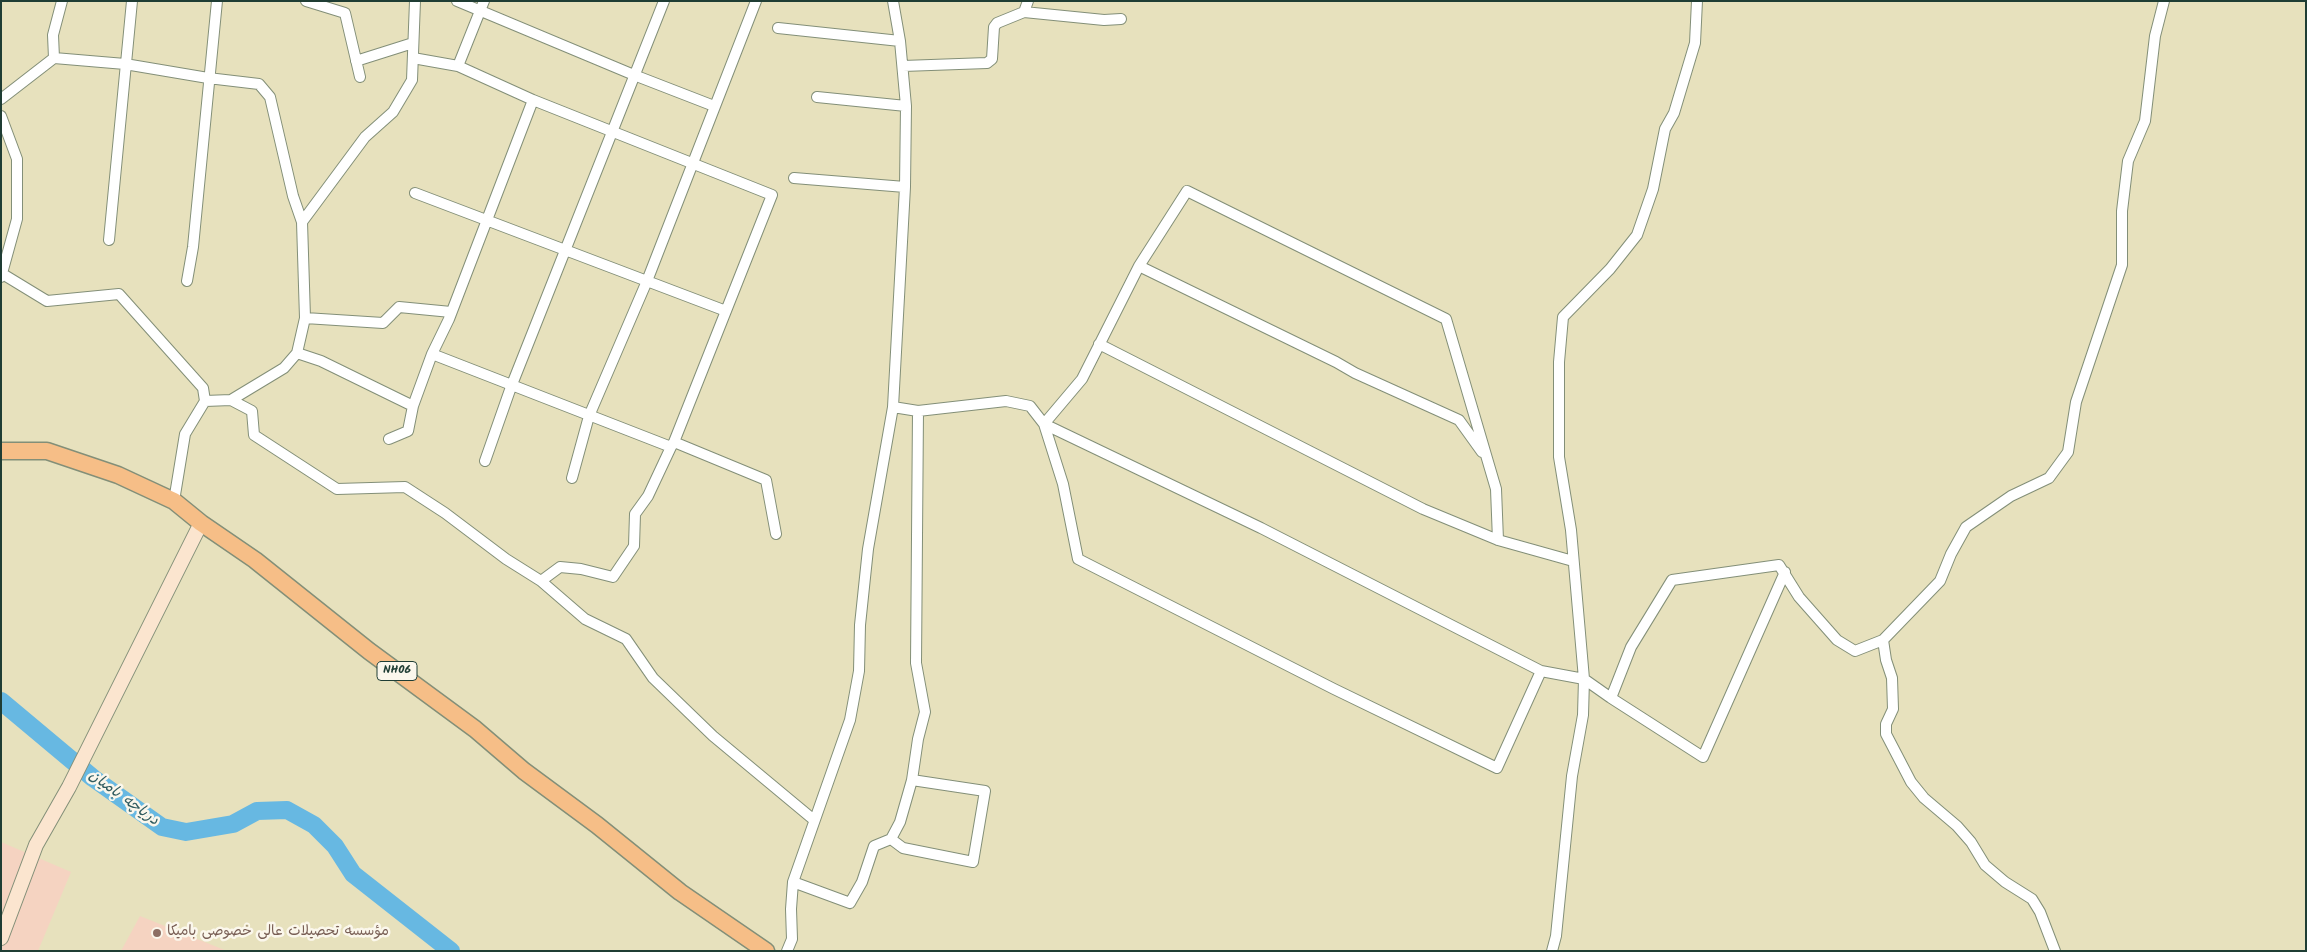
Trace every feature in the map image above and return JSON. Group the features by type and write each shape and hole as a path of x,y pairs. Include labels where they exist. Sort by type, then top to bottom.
{"main road":[{"name":"NH06","path":"1,451 47,451 118,475 174,501 201,523 255,560 369,651 475,729 524,771 597,825 680,892 766,951"},
{"path":"1,938 36,845 69,787 201,523"}],"street":[{"path":"54,58 53,35 62,1"},
{"path":"109,240 132,1"},
{"path":"187,281 217,1"},
{"path":"306,1 345,12 360,77"},
{"path":"302,222 365,137 393,112 412,80 415,1"},
{"path":"457,1 482,6 634,75 714,106"},
{"path":"485,461 511,386 664,1"},
{"path":"572,478 589,416 647,280 756,1"},
{"path":"787,951 792,939 790,909 793,882 850,720 859,671 860,625 868,549 893,407 905,188 906,106 900,41 893,1"},
{"path":"1024,12 1028,1"},
{"path":"1552,951 1556,936 1572,776 1583,715 1584,678 1571,530 1559,456 1559,362 1564,317 1610,269 1637,235 1653,189 1665,128 1674,113 1695,43 1697,1"},
{"path":"1611,698 1631,647 1672,580 1779,564 1798,597 1836,640 1855,651 1883,640 1940,581 1950,554 1966,527 2011,496 2049,478 2068,452 2076,402 2122,265 2122,211 2128,161 2145,121 2155,36 2164,1"},
{"path":"458,66 482,6"},
{"path":"903,66 987,63 992,59 994,28 998,23 1024,12 1104,20 1120,18"},
{"path":"778,28 900,41"},
{"path":"356,61 413,43"},
{"path":"1,99 54,58 125,64 208,78 260,84 270,96 293,196 302,222 305,318 297,353 284,368 231,400 205,401"},
{"path":"413,58 458,66 532,100 772,195 673,445 648,496 635,514 634,546 613,576 581,569 560,568 541,581"},
{"path":"817,97 906,106"},
{"path":"388,439 408,431 413,406 432,354 488,220 532,100"},
{"path":"1,116 17,158 16,219 2,275 47,301 119,294 204,388 205,401 185,434 174,501"},
{"path":"794,178 905,188"},
{"path":"1044,424 1082,379 1139,266 1187,191 1446,319 1496,489 1498,540"},
{"path":"415,194 726,311"},
{"path":"1139,266 1355,373 1459,420 1486,458"},
{"path":"305,318 383,323 399,307 451,312"},
{"path":"1100,344 1423,509 1498,540 1573,561"},
{"path":"297,353 320,361 413,406"},
{"path":"432,354 589,416 766,480 776,534"},
{"path":"231,400 252,411 254,435 337,488 405,487 445,513 506,560 541,581 585,619 626,639 653,678 713,736 814,820"},
{"path":"893,407 918,411 1006,402 1030,406 1044,424 1064,484 1078,559 1334,689 1496,768 1541,671"},
{"path":"793,882 850,903 862,882 874,846 891,839 900,822 912,780 918,739 925,712 916,663 918,411"},
{"path":"1044,424 1261,528 1541,671 1584,678 1611,698 1703,757 1785,572"},
{"path":"1883,640 1886,660 1892,678 1893,709 1886,724 1886,734 1911,782 1938,811 1957,826 1971,842 1984,865 2005,882 2032,899 2040,912 2055,951"},
{"path":"891,839 903,848 973,862 985,791 912,780"}],"shaded area":[{"path":"1,842 71,872 38,951 1,951"},
{"name":"مؤسسه تحصیلات عالی خصوصی بامیکا","path":"140,916 227,951 121,951"}],"waterway":[{"name":"دریاچه بامیان","path":"1,701 93,778 162,827 186,832 233,824 257,811 287,810 314,825 335,846 353,874 451,951"}],"place":[{"name":"مؤسسه تحصیلات عالی خصوصی بامیکا","path":"157,933"}]}
